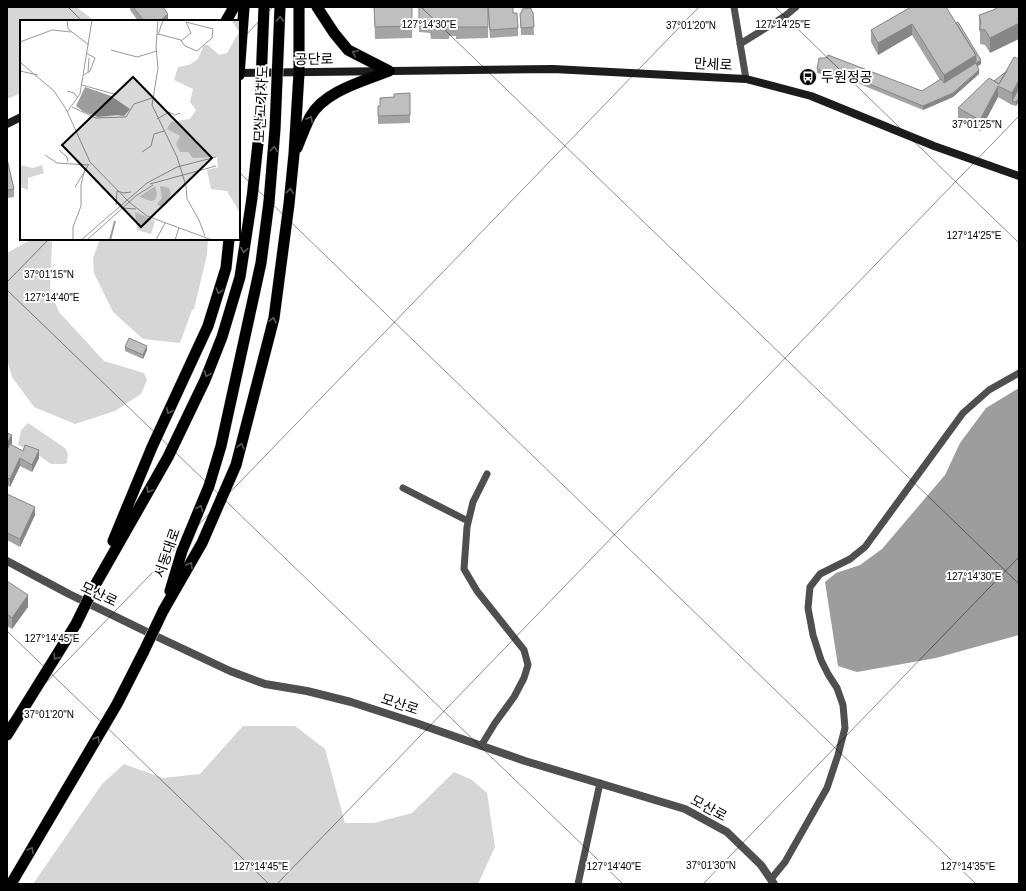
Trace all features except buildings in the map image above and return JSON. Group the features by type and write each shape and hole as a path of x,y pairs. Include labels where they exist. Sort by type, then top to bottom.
{"highway":[{"path":"227,20 234,7"},
{"path":"240,61 244,7"},
{"name":"모산고가차도","path":"94,587 168,457 208,372 222,337 240,277 252,198 259,134 264,7"},
{"name":"모산고가차도","path":"269,202 275,129 280,7"},
{"path":"163,611 202,543 236,465 274,318 294,154 299,72 300,7"},
{"path":"317,7 334,34 348,50 389,71"},
{"path":"294,154 311,116 327,97 349,86 389,71"},
{"name":"서동대로","path":"11,884 117,704 163,611 182,550 209,486 221,446 261,263 269,202"},
{"path":"7,735 76,624 94,587 152,447 208,326 226,268 229,240"}],"main road":[{"name":"만세로","path":"389,71 553,69 746,79 811,96 934,146 1019,176"},
{"name":"공단로","path":"240,74 389,71"},
{"path":"7,124 20,118"}],"street":[{"name":"모산로","path":"7,561 69,594 237,673 265,684 307,691 352,702 525,761 685,809 727,832 761,865 772,881"}],"lane":[{"path":"740,44 785,16 796,7"},
{"path":"734,8 746,79"},
{"path":"772,881 785,862 827,788 845,728 843,705 837,688 821,660 813,635 808,608 810,587 820,574 850,559 865,547 963,413 989,390 1019,373"},
{"path":"481,746 495,723 514,697 524,678 528,665 524,650 477,591 464,569 468,521 473,502 487,474"},
{"path":"403,488 468,521"},
{"path":"578,884 600,783"}],"shaded area":[{"path":"7,7 76,7 94,20 20,20 20,93 7,99"},
{"path":"30,240 45,240 52,242 50,290 59,312 104,361 144,373 147,380 141,394 115,411 75,424 34,407 12,377 7,360 7,253"},
{"path":"100,240 208,240 207,255 194,309 192,310 180,343 143,339 113,312 94,273 93,258"},
{"path":"1019,388 1019,635 936,658 857,672 838,666 825,582 836,573 860,565 882,549 945,475 960,443 986,408"},
{"path":"28,423 65,448 68,454 67,463 51,464 34,452 18,445 21,430"},
{"path":"243,726 295,726 325,749 345,823 374,823 412,813 454,772 472,780 487,793 495,847 478,884 33,884 102,784 124,764 163,778 200,774"}],"place":[{"name":"두원정공","path":"808,77"}]}
